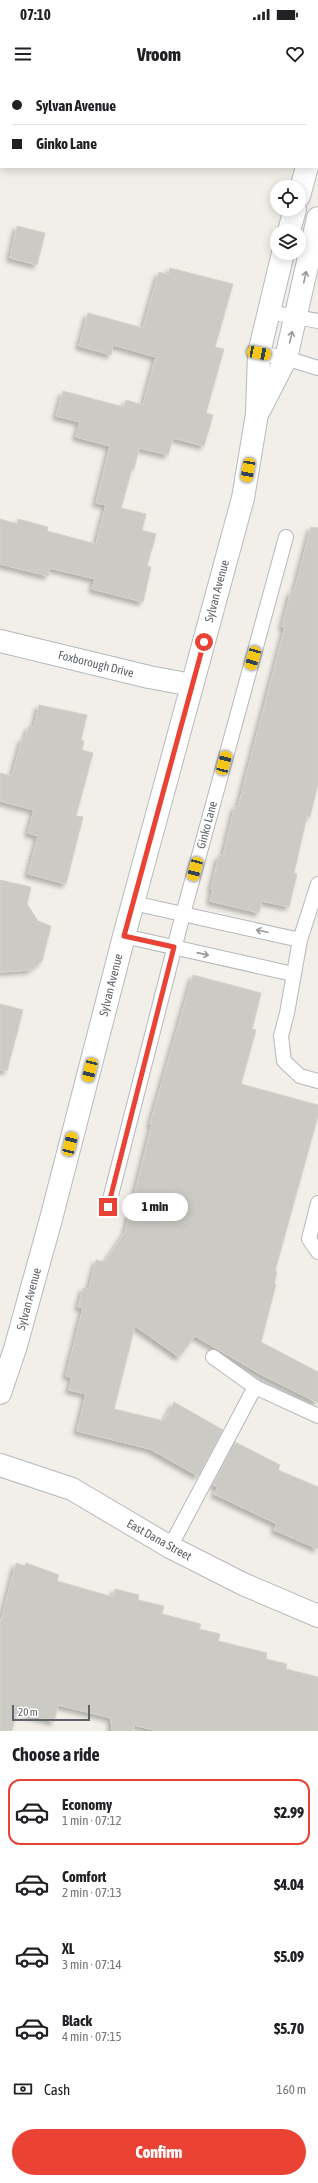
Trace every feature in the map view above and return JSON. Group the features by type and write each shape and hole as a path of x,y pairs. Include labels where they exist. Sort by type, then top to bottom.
{"street":[{"path":"303,180 307,168"},
{"name":"Sylvan Avenue","path":"257,414 286,358 318,218"},
{"name":"Sylvan Avenue","path":"0,1393 15,1349 51,1219 124,936 243,498 257,414 259,353 281,260"},
{"name":"Foxborough Drive","path":"0,641 150,677 192,685"},
{"name":"East Dana Street","path":"0,1465 72,1489 170,1547 243,1584 317,1612"}],"lane":[{"path":"269,312 296,315 318,321"},
{"path":"259,353 286,358 318,368"},
{"name":"Ginko Lane","path":"108,1207 174,947 286,537"},
{"path":"318,884 300,940 287,1013 281,1036 284,1061 300,1076 318,1081"},
{"path":"133,903 300,940"},
{"path":"124,936 293,974"},
{"path":"318,1203 309,1239 318,1252"},
{"path":"213,1357 255,1387 318,1416"},
{"path":"170,1547 255,1387"}],"building":[{"path":"17,226 45,233 37,265 10,258"},
{"path":"170,268 233,284 215,347 224,349 206,413 213,415 204,446 173,438 168,455 139,448 134,469 132,469 121,508 146,514 142,530 156,534 147,566 151,567 143,602 92,589 95,579 50,568 48,576 0,564 0,519 17,524 18,519 48,527 47,531 96,544 106,505 96,503 110,446 76,437 80,422 56,416 63,391 124,407 126,400 143,405 156,357 113,345 111,355 79,346 88,313 143,328 159,272 168,275"},
{"path":"311,527 318,528 318,784 310,817 307,816 294,873 297,874 289,907 262,901 259,913 210,901 213,889 211,889 219,855 223,856 235,806 238,807 285,627 282,627 291,591 294,592"},
{"path":"39,705 87,715 81,740 84,741 82,750 93,753 76,816 83,817 66,884 28,874 38,836 28,833 34,810 0,801 0,773 12,776 22,739 25,739 29,726 34,727"},
{"path":"0,880 31,887 27,904 38,921 51,926 42,961 30,970 0,972"},
{"path":"193,975 261,993 252,1029 256,1030 241,1084 318,1105 318,1116 275,1271 277,1272 274,1284 276,1284 261,1342 318,1372 318,1403 262,1375 195,1336 179,1357 135,1326 114,1409 164,1421 174,1402 223,1430 198,1476 150,1449 77,1431 86,1394 69,1390 72,1377 66,1376 83,1308 78,1307 83,1288 89,1289 96,1260 105,1262 125,1232 152,1124 150,1124"},
{"path":"0,1004 23,1010 7,1071 0,1070"},
{"path":"235,1442 280,1465 278,1470 318,1487 318,1549 274,1530 277,1524 214,1494 218,1487 213,1485"},
{"path":"16,1563 25,1566 26,1563 59,1575 57,1581 113,1597 115,1589 139,1595 138,1600 164,1606 162,1614 201,1624 199,1629 220,1634 218,1641 267,1653 266,1659 287,1664 286,1669 318,1677 318,1731 158,1731 134,1725 133,1731 112,1731 111,1718 58,1705 54,1722 17,1711 12,1731 0,1731 0,1624"}],"route":[{"path":"108,1207 174,947 124,936 204,642"}]}
